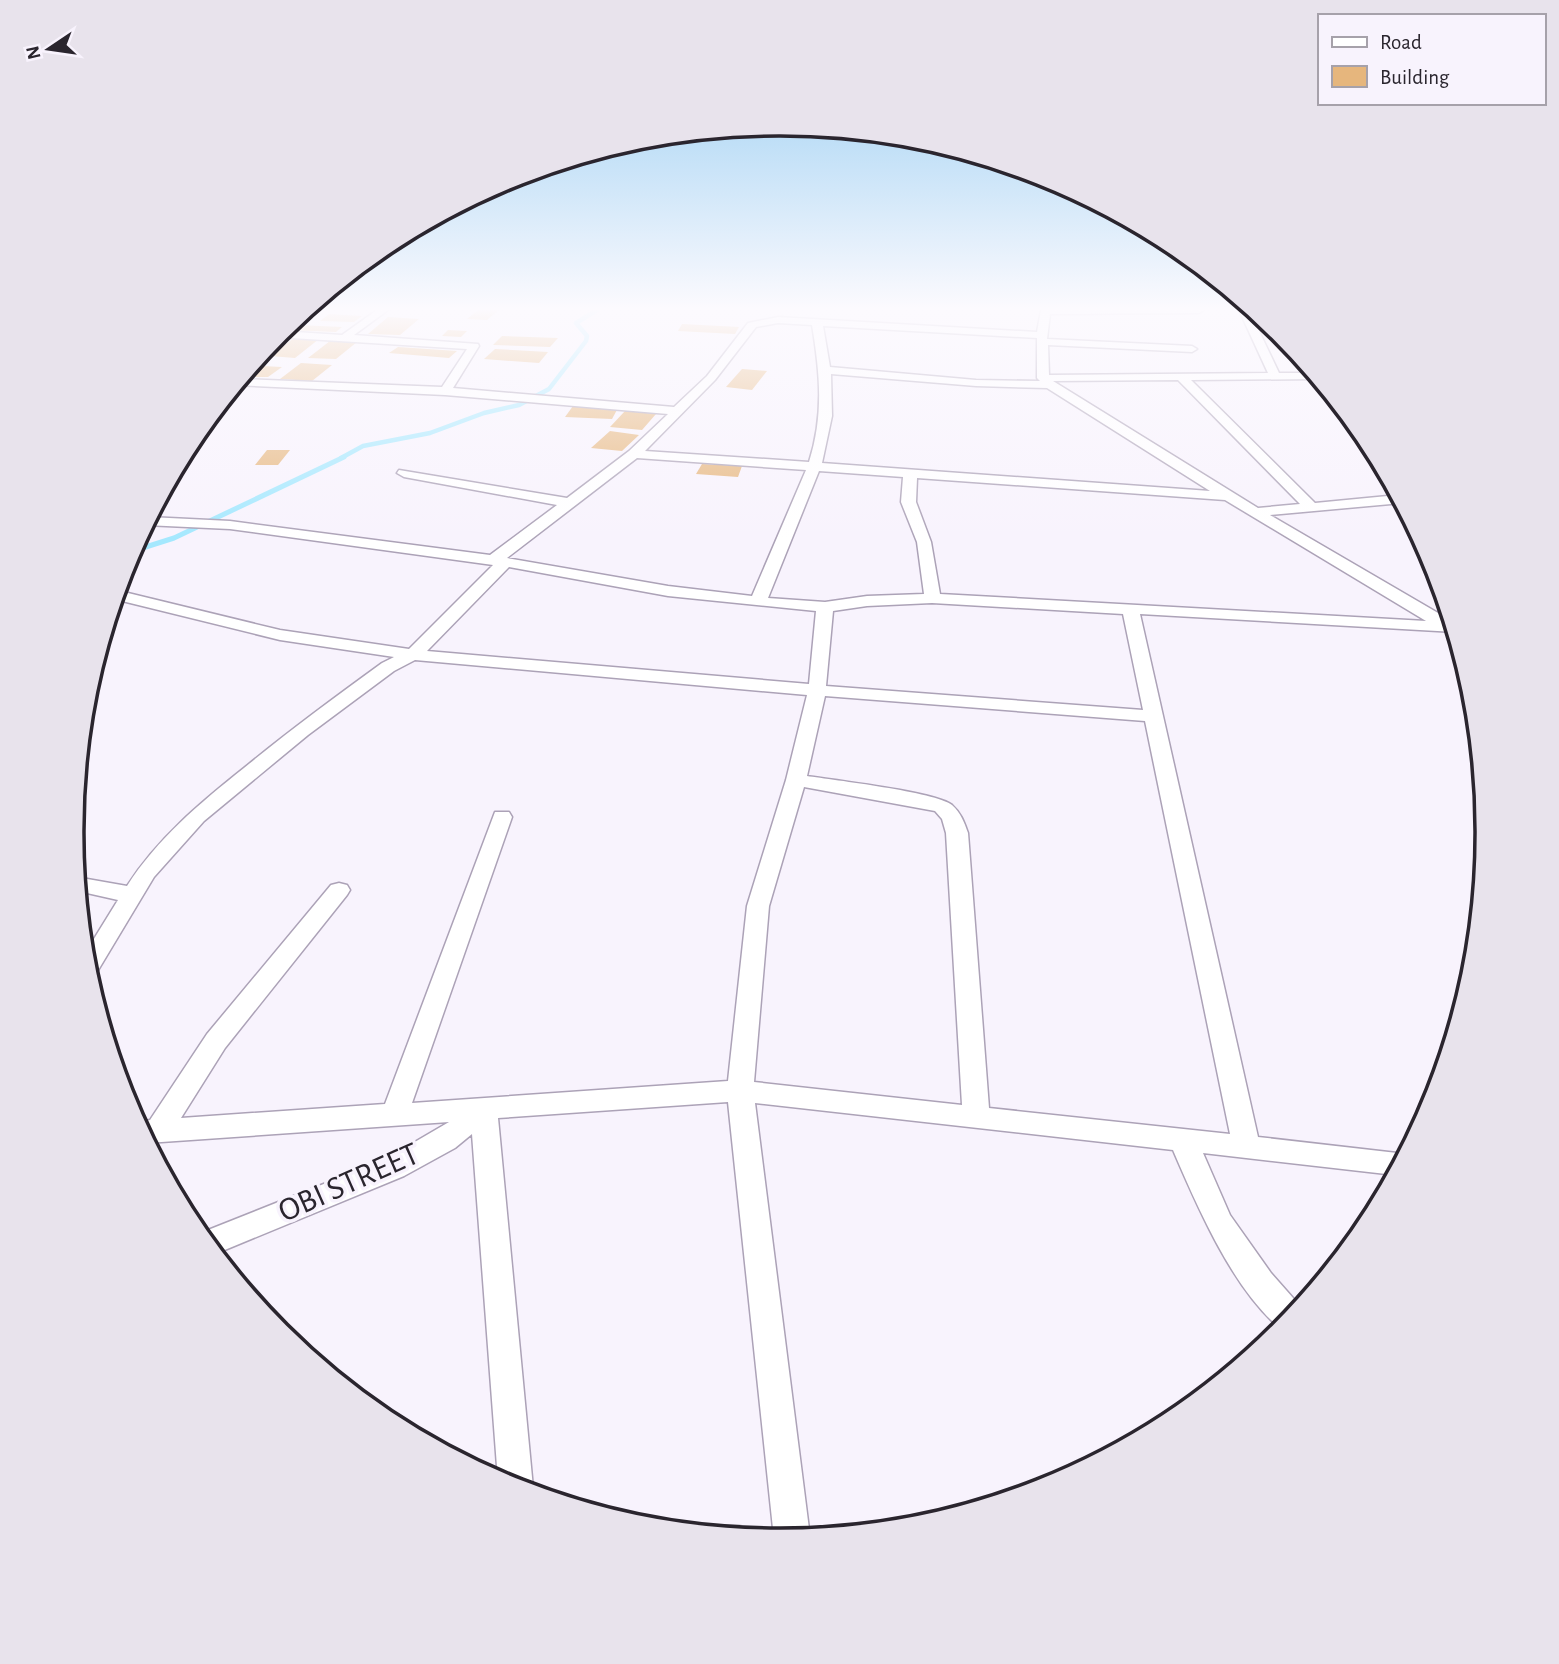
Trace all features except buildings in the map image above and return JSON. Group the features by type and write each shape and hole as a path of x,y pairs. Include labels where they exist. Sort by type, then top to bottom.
{"street":[{"path":"368,388 445,391 676,411"},
{"path":"95,956 146,873 197,816 301,731 388,667 413,655 500,561 569,503 634,454 700,388"},
{"path":"758,602 814,466 824,429 825,388"},
{"path":"1055,388 1228,496 1442,622"},
{"path":"1192,388 1311,506"},
{"path":"634,454 1228,496"},
{"path":"404,473 569,503"},
{"path":"911,473 906,493 925,545 932,598"},
{"path":"1257,512 1390,500"},
{"path":"157,522 230,525 500,561 668,591 758,602 825,607 867,601 932,598 1443,627"},
{"path":"128,598 280,635 413,655 817,691 1154,716"},
{"path":"791,1528 740,1091 758,905 796,780 817,691 825,607"},
{"path":"1130,608 1246,1145"},
{"path":"796,780 915,800 942,807 952,817 957,833 976,1116"},
{"path":"395,1114 502,817"},
{"path":"86,886 133,895"},
{"path":"151,1129 216,1041 339,890"},
{"path":"152,1131 740,1091 1391,1163"},
{"path":"484,1110 515,1476"},
{"name":"OBI STREET","path":"217,1240 394,1168 445,1140 484,1110"},
{"path":"1182,1138 1219,1223 1260,1283 1284,1311"}],"waterway":[{"path":"341,458 363,446 430,433 484,413 519,405 550,388"},
{"path":"146,547 174,538 344,457"}]}
